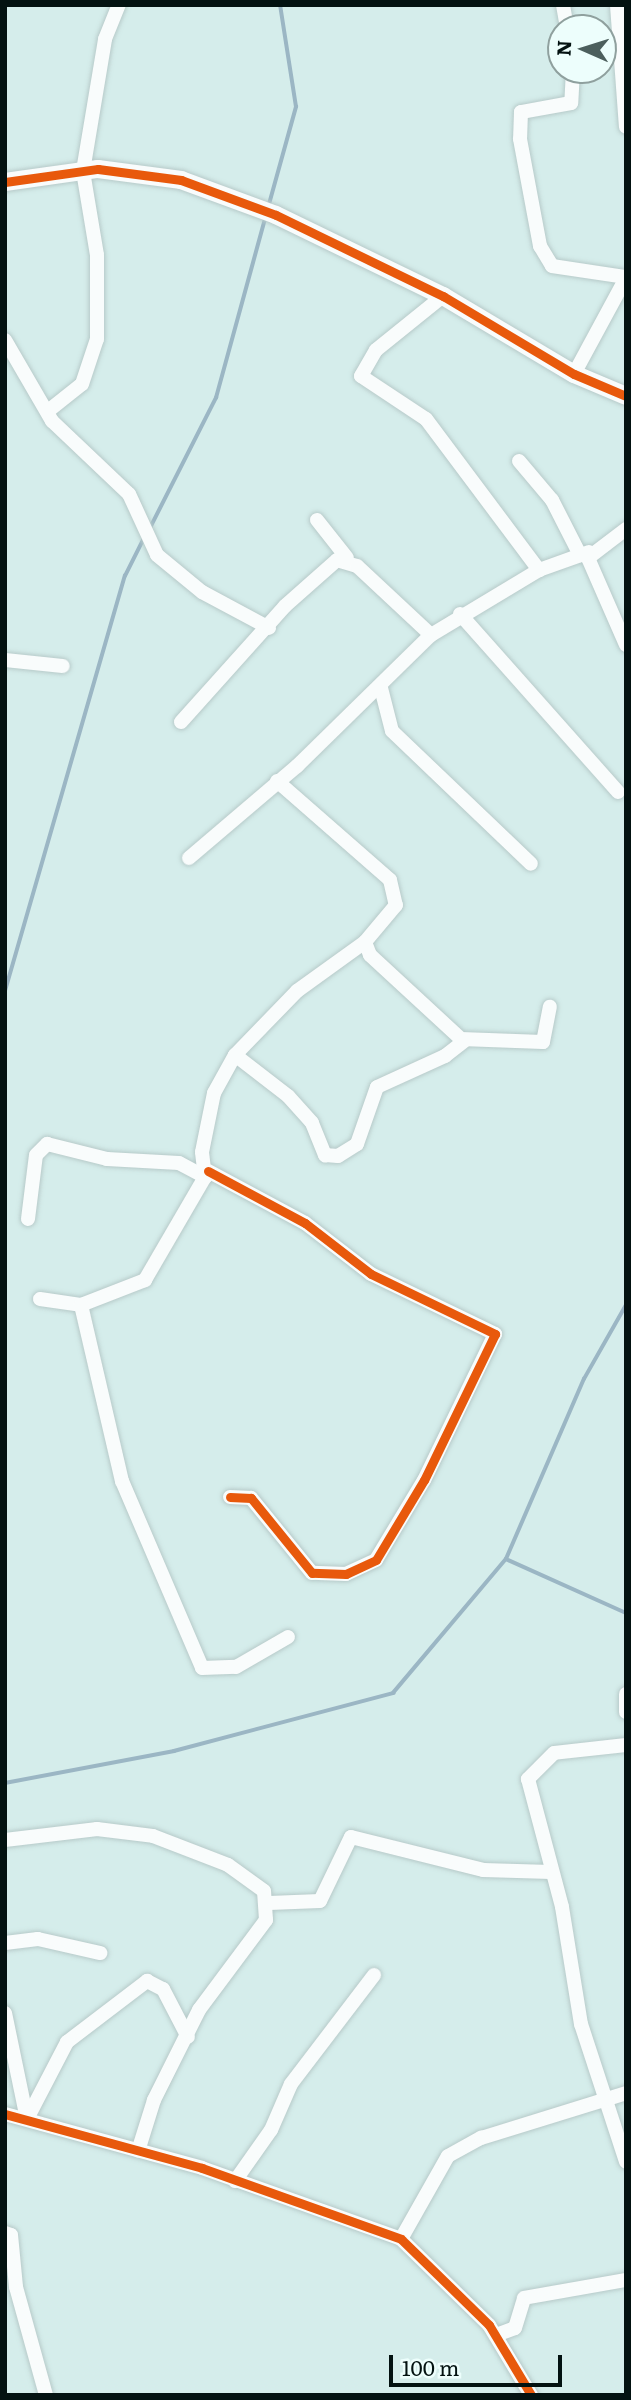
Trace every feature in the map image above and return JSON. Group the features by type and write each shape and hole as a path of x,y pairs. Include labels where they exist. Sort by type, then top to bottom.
{"street":[{"path":"48,411 82,384 97,338 97,255 83,171 104,39 119,5"},
{"path":"617,5 626,127"},
{"path":"572,84 570,103 521,112 537,236 552,266 626,277 574,374"},
{"path":"5,182 83,171 143,171 181,180 276,215 443,296 574,374 626,396"},
{"path":"443,296 376,351 361,376 426,419 539,570"},
{"path":"5,340 48,411 129,494 157,555 202,592 269,628"},
{"path":"519,461 552,500 584,554 626,645"},
{"path":"317,520 347,558 431,635"},
{"path":"189,858 381,688 431,635 460,614 539,570 584,554 626,529"},
{"path":"181,722 329,565 347,558"},
{"path":"460,614 618,792"},
{"path":"5,660 63,666"},
{"path":"381,688 392,731 531,864"},
{"path":"40,1299 82,1305 145,1279 206,1174 202,1152 214,1093 234,1055 297,991 365,942 396,905 390,880 277,781"},
{"path":"365,942 379,968 464,1041"},
{"path":"234,1055 289,1096 312,1124 325,1155 338,1156 357,1144 377,1087 445,1056 464,1041 543,1042 550,1007"},
{"path":"28,1219 36,1155 47,1144 107,1159 179,1163 305,1223 371,1274 495,1334 424,1480 376,1560 346,1574 312,1573 251,1498 230,1497"},
{"path":"82,1305 122,1481 202,1668 236,1667 288,1637"},
{"path":"626,1694 621,1695 626,1712"},
{"path":"626,1745 554,1753 529,1775 581,2024 626,2162"},
{"path":"5,1840 97,1829 153,1836 228,1865 264,1891 269,1903 266,1920 200,2010 154,2100 138,2151"},
{"path":"269,1903 320,1900 351,1838 483,1870 551,1872"},
{"path":"5,1943 38,1939 100,1953"},
{"path":"235,2181 271,2130 291,2084 374,1975"},
{"path":"27,2119 67,2042 147,1981 163,1989 188,2037"},
{"path":"5,2013 27,2119"},
{"path":"401,2239 448,2156 481,2138 603,2097 626,2093"},
{"path":"5,2114 235,2181 401,2239 496,2335 531,2395"},
{"path":"5,2233 11,2235 16,2287 46,2395"},
{"path":"496,2335 514,2328 524,2298 626,2280"}],"waterway":[{"path":"268,208 296,107 280,5"},
{"path":"150,528 216,398 265,219"},
{"path":"5,991 125,576 144,538"},
{"path":"5,1783 174,1751 393,1693 506,1559 584,1379 626,1305"},
{"path":"506,1559 626,1613"}],"cycle path":[{"path":"5,182 98,169 181,180 276,215 443,296 574,374 626,396"},
{"path":"208,1171 305,1223 371,1274 495,1334 424,1480 376,1560 346,1574 312,1573 251,1498 230,1497"},
{"path":"5,2114 202,2168 401,2239 489,2325 531,2395"}]}
